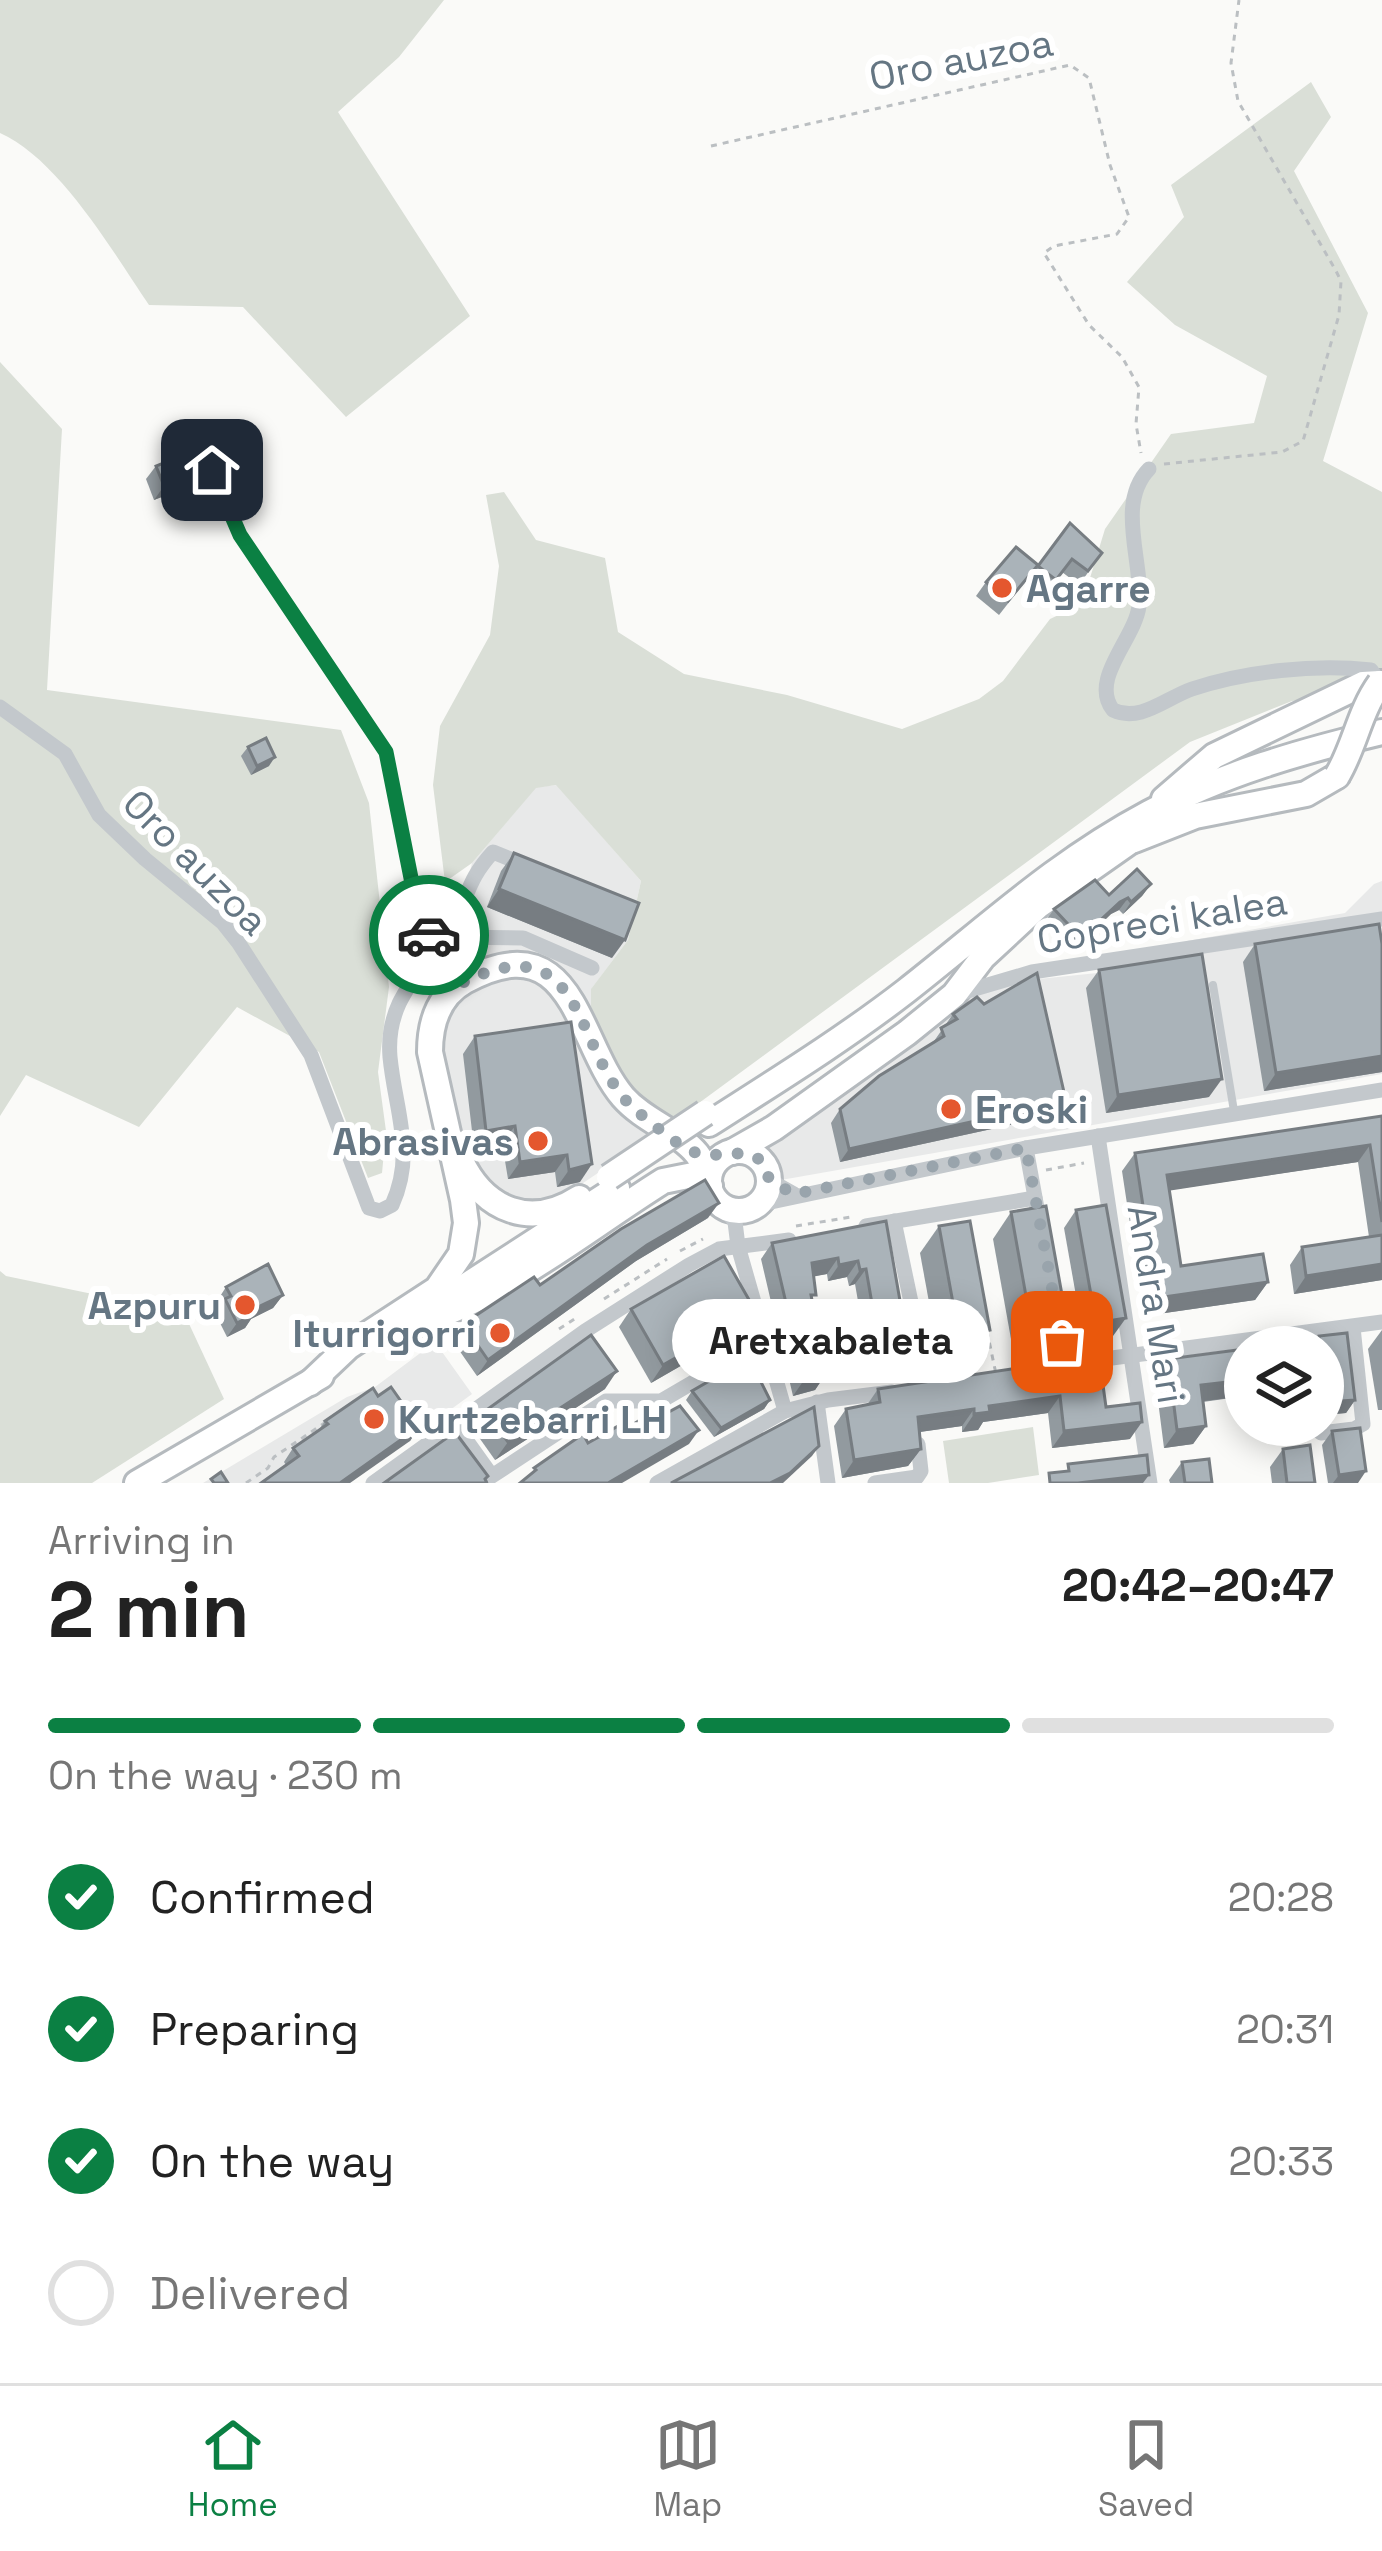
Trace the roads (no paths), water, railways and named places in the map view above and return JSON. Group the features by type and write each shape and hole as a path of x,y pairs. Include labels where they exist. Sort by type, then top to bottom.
{"main road":[{"path":"1134,840 1195,816 1306,794 1337,776 1362,710 1380,683"},
{"path":"1152,812 1214,756 1363,684 1380,683"},
{"path":"136,1483 398,1329 707,1118 787,1073 908,989 1062,865 1152,812 1261,765 1382,732"},
{"path":"730,1201 717,1160 774,1128 862,1067 954,995 982,957 1090,866 1164,818 1234,787 1261,765"},
{"path":"310,1383 348,1346 437,1289 461,1254 466,1223 430,1052 430,1031 445,997 478,974 511,967 552,977 570,994 621,1095 697,1154 730,1201"},
{"path":"730,1201 768,1189 764,1170 774,1128"},
{"path":"450,1137 477,1189 508,1211 550,1212 613,1183"},
{"path":"697,1154 746,1152 764,1170"},
{"path":"398,1329 477,1302 663,1180 693,1175 730,1201"}],"street":[{"path":"1149,469 1139,479 1132,529 1139,608 1106,685 1106,700 1113,710 1137,713 1219,681 1333,667 1371,670 1380,683"},
{"name":"Oro auzoa","path":"0,706 65,754 99,815 145,860 223,923 238,942 311,1055 369,1208 380,1211 392,1204 398,1192 406,1151 390,1058 391,1034 410,979 442,942"},
{"path":"442,942 456,920 467,885 493,852 533,869"},
{"name":"Copreci kalea","path":"954,995 1031,972 1382,920"},
{"path":"442,942 523,938 592,968"},
{"path":"442,942 458,985"},
{"path":"785,1411 738,1246 730,1201 794,1194 1026,1148 1382,1090"},
{"name":"Andra Mari","path":"1098,1136 1150,1483"},
{"path":"1026,1148 1039,1219"},
{"path":"764,1170 794,1194"},
{"path":"849,1229 1035,1198"},
{"path":"894,1221 929,1388"},
{"path":"373,1483 637,1296 719,1249 804,1237"},
{"path":"1050,1281 1066,1364"},
{"path":"1344,1329 1382,1322"},
{"path":"1344,1428 1363,1424 1353,1327"},
{"path":"454,1423 492,1476 606,1401 662,1401 757,1345"},
{"path":"1042,1368 1224,1348"},
{"path":"657,1483 785,1411 817,1402 951,1384"},
{"path":"668,1397 682,1415"},
{"path":"817,1402 828,1483"},
{"path":"697,1434 711,1452"},
{"path":"875,1483 917,1478 921,1471 918,1444"}],"lane":[{"path":"212,470 240,535 386,752 426,931 442,942"},
{"path":"1213,985 1234,1113"}],"place":[{"name":"Agarre","path":"1002,588"},
{"name":"Eroski","path":"951,1109"},
{"name":"Abrasivas","path":"538,1141"},
{"name":"Azpuru","path":"245,1305"},
{"name":"Iturrigorri","path":"500,1333"},
{"name":"Aretxabaleta","path":"1062,1342"},
{"name":"Kurtzebarri LH","path":"374,1419"}]}
